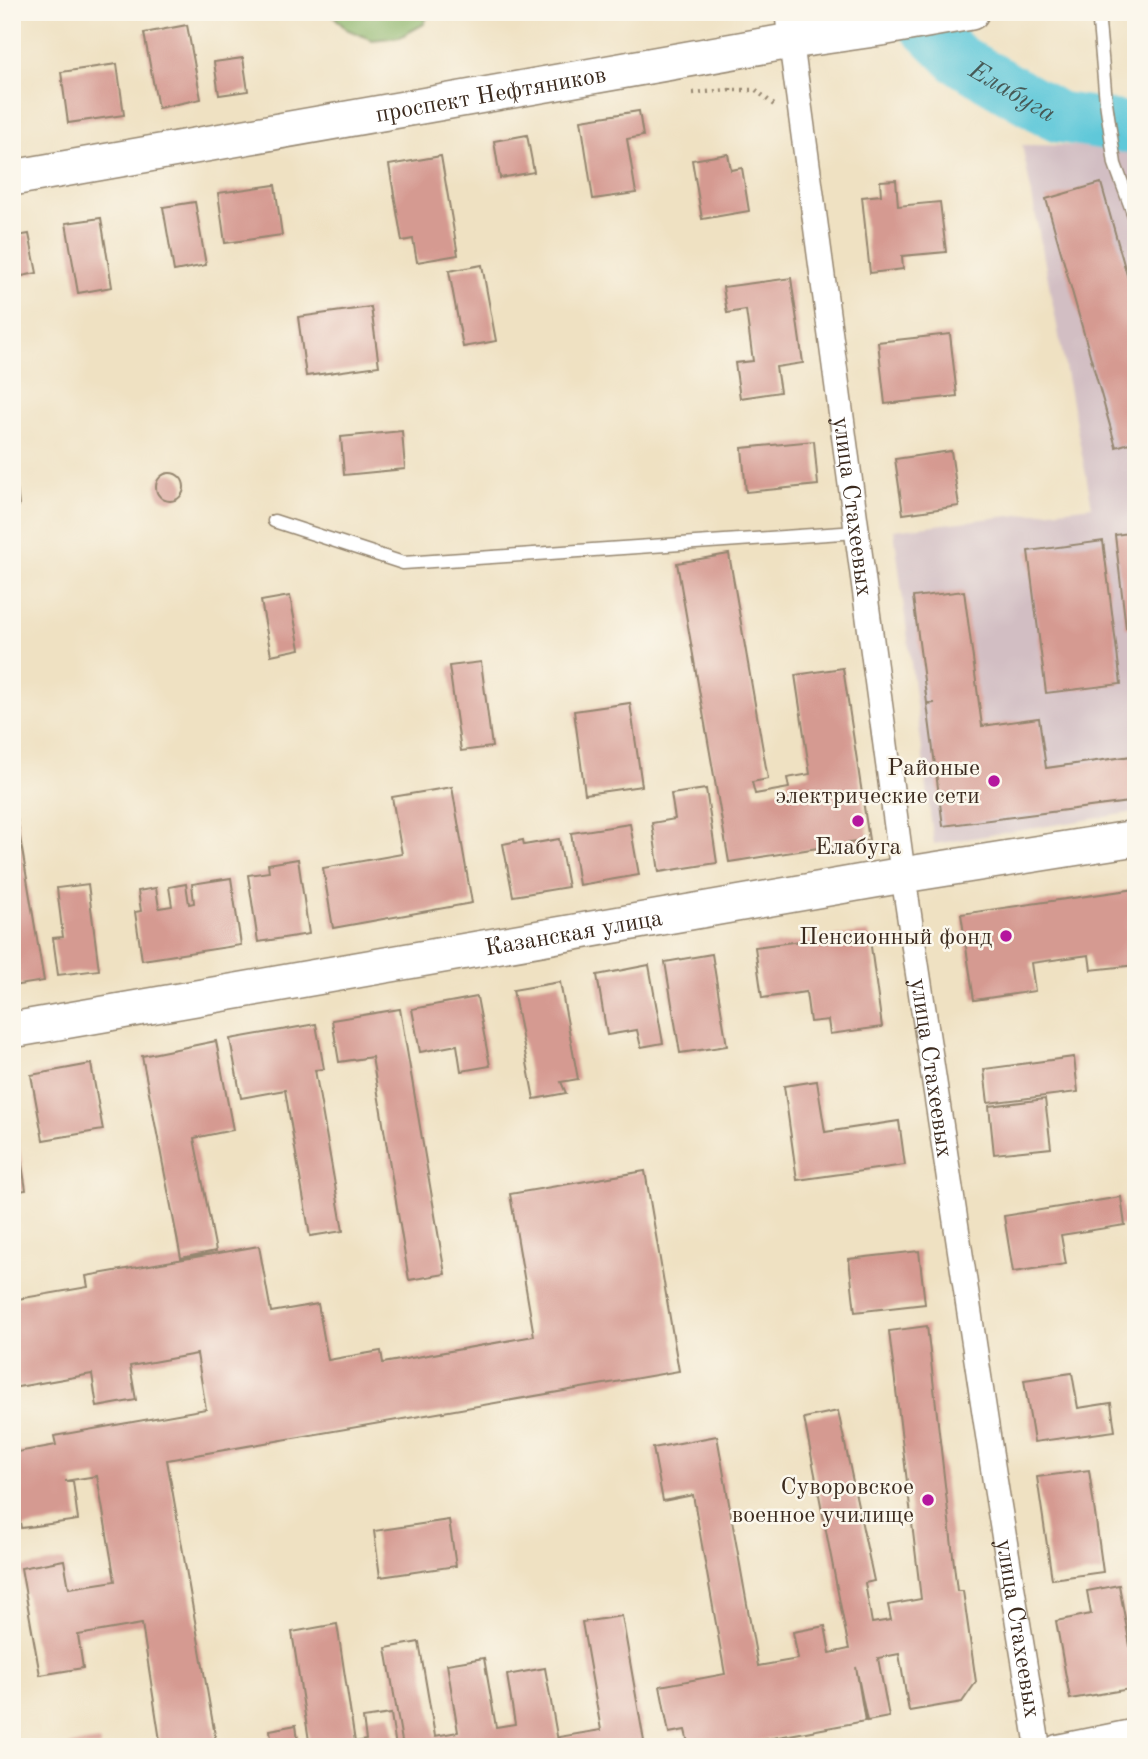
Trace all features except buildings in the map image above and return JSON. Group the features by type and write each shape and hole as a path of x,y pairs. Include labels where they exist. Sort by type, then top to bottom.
{"street":[{"name":"проспект Нефтяников","path":"12,178 789,27 881,28 971,12"},
{"name":"улица Стахеевых","path":"789,27 903,875 1038,1747"},
{"name":"Казанская улица","path":"12,1030 903,875 1136,838"},
{"path":"1057,1747 1136,1731"}],"lane":[{"path":"1098,12 1115,164 1136,221"},
{"path":"274,521 403,563 857,532"}],"shaded area":[{"path":"1022,145 1136,146 1136,812 934,844 894,530 1092,506"}],"green space":[{"path":"330,12 429,12 424,24 400,37 372,40 346,29"}],"waterway":[{"name":"Елабуга","path":"911,12 958,59 1058,117 1136,129"}],"place":[{"name":"Районые электрические сети","path":"994,781"},
{"name":"Елабуга","path":"858,821"},
{"name":"Пенсионный фонд","path":"1006,936"},
{"name":"Суворовское военное училище","path":"928,1500"}]}
